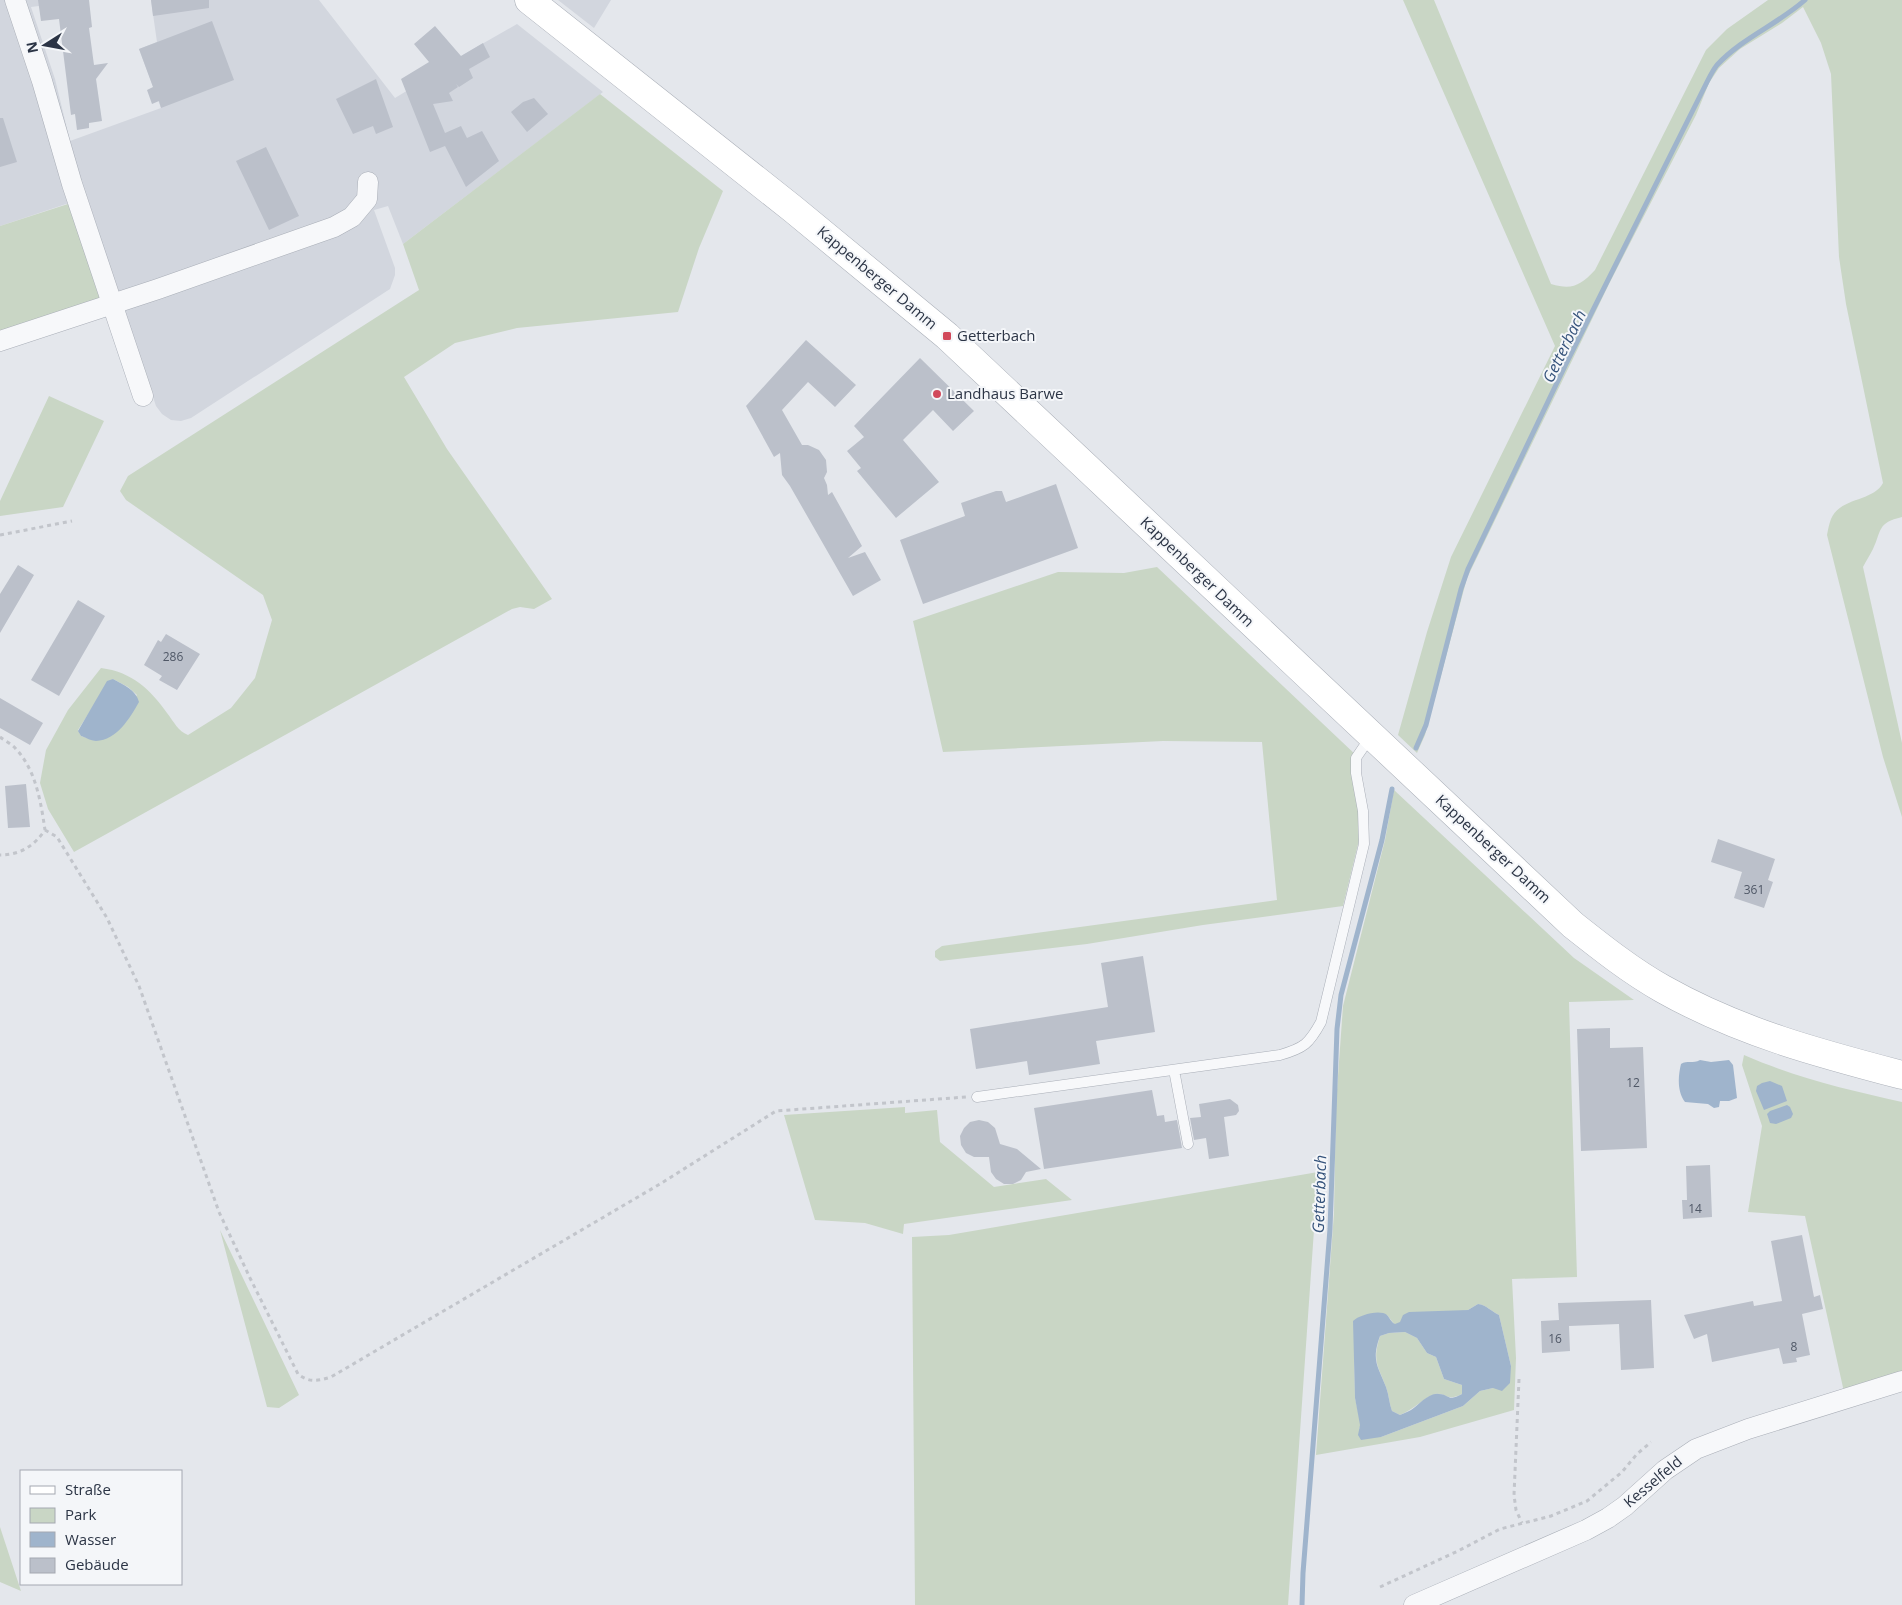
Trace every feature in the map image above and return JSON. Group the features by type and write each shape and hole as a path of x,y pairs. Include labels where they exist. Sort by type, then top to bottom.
{"main road":[{"name":"Kappenberger Damm","path":"529,0 786,202 947,336 1573,925 1613,956 1662,989 1744,1029 1818,1053 1902,1074"}],"street":[{"path":"15,0 111,304 143,396"},
{"path":"0,342 334,227 352,217 367,199 368,182"},
{"name":"Kesselfeld","path":"1414,1605 1586,1530 1608,1518 1625,1506 1678,1459 1702,1446 1748,1429 1902,1381"}],"lane":[{"path":"977,1097 1280,1055 1300,1050 1313,1037 1321,1022 1364,844 1364,811 1356,773 1356,758 1371,736"},
{"path":"1174,1070 1188,1144"}],"path":[{"path":"0,535 72,521"},
{"path":"0,737 16,749 29,766 42,806 46,830 27,849 9,855 0,855"},
{"path":"46,830 57,837 107,918 139,986 219,1212 298,1374 306,1380 319,1381 331,1377 660,1184 776,1111 977,1097"},
{"path":"1520,1379 1514,1496 1516,1510 1522,1523"},
{"path":"1380,1587 1458,1551 1500,1529 1551,1516 1586,1501 1622,1472 1637,1454 1651,1442"}],"shaded area":[{"path":"0,0 85,0 31,7 55,79 70,141 161,108 139,49 157,42 151,0 319,0 395,98 461,56 517,24 603,92 403,244 388,206 374,210 395,268 395,275 390,289 191,418 181,421 171,420 162,414 156,406 87,197 0,226"},
{"path":"558,0 611,0 594,28"}],"green space":[{"path":"1403,0 1434,0 1551,284 1565,287 1580,283 1595,270 1706,50 1727,29 1768,0 1902,0 1902,517 1888,522 1881,528 1873,549 1863,567 1902,743 1902,817 1883,757 1827,535 1830,521 1835,512 1849,503 1872,494 1883,483 1846,304 1839,257 1831,74 1821,43 1803,7 1782,23 1740,49 1719,68 1709,83 1696,115 1609,284 1467,578 1425,735 1417,753 1398,735 1427,632 1451,557 1555,346"},
{"path":"600,94 723,191 699,248 678,312 517,328 455,343 404,377 447,449 552,599 534,609 520,607 512,609 74,852 48,809 40,783 46,750 68,710 101,668 122,673 147,689 161,704 179,729 188,735 231,708 255,678 272,620 263,595 126,500 120,491 128,476 419,290 403,244","holes":["113,679 128,687 137,695 96,741 81,736 78,730"]},
{"path":"71,203 102,299 0,333 0,226"},
{"path":"49,396 104,421 63,507 0,516 0,501"},
{"path":"1157,567 1358,757 1361,832 1343,906 1203,925 1087,944 940,961 935,957 935,951 942,946 1277,900 1262,742 1163,741 943,752 913,621 1058,572 1124,573"},
{"path":"1394,790 1574,958 1634,1000 1569,1002 1577,1277 1512,1279 1516,1358 1514,1410 1420,1437 1316,1455 1334,1213 1336,1104 1343,1006 1385,840","holes":["1478,1304 1499,1315 1511,1366 1493,1388 1480,1391 1463,1406 1381,1437 1359,1429 1361,1425 1355,1398 1354,1345 1387,1315 1395,1325 1468,1310"]},
{"path":"1744,1055 1841,1088 1902,1102 1902,1374 1844,1392 1805,1216 1748,1212 1762,1126 1742,1065"},
{"path":"905,1107 905,1113 937,1110 940,1142 994,1187 1046,1179 1072,1200 904,1224 903,1234 865,1223 815,1220 784,1115"},
{"path":"1318,1172 1288,1605 915,1605 912,1237 949,1235"},
{"path":"220,1230 299,1395 279,1408 267,1407"},
{"path":"1405,1332 1417,1338 1427,1353 1436,1357 1444,1379 1462,1385 1462,1394 1449,1397 1435,1394 1400,1415 1392,1411 1377,1363 1376,1352 1380,1336 1389,1333"},
{"path":"0,1527 21,1591 0,1582"}],"water":[{"path":"113,679 132,691 139,702 127,721 110,737 96,741 81,736 78,731 107,681"},
{"path":"1700,1060 1711,1062 1729,1060 1733,1065 1737,1098 1729,1101 1720,1101 1719,1107 1714,1108 1708,1104 1685,1102 1682,1098 1679,1084 1681,1064"},
{"path":"1770,1081 1782,1086 1787,1101 1764,1110 1756,1091 1757,1086"},
{"path":"1787,1105 1793,1114 1791,1118 1776,1124 1770,1123 1767,1114 1770,1111"},
{"path":"1478,1304 1499,1315 1511,1366 1510,1383 1502,1391 1493,1388 1480,1391 1463,1406 1381,1437 1361,1440 1358,1435 1360,1425 1355,1398 1353,1321 1365,1315 1384,1313 1395,1324 1400,1322 1403,1315 1409,1312 1468,1310","holes":["1405,1332 1417,1338 1427,1353 1436,1357 1444,1379 1462,1385 1462,1394 1451,1398 1439,1394 1432,1395 1411,1410 1400,1415 1392,1411 1387,1390 1378,1368 1376,1358 1377,1345 1380,1336 1389,1333"]}],"building":[{"path":"38,0 89,0 92,27 89,28 94,65 108,63 96,79 102,121 89,123 89,128 77,130 75,114 71,115 59,19 41,21"},
{"path":"151,0 209,0 209,8 153,16"},
{"path":"212,21 234,80 161,108 159,101 152,104 147,90 153,87 139,49"},
{"path":"435,26 461,56 483,43 490,57 469,69 473,78 459,87 456,84 458,87 449,93 453,101 433,104 445,133 461,126 467,138 482,131 499,161 466,187 445,146 430,152 401,79 429,62 414,44"},
{"path":"376,79 393,127 376,134 373,126 353,134 336,99"},
{"path":"534,98 548,114 527,132 511,112 523,102"},
{"path":"0,118 3,118 17,162 0,167"},
{"path":"266,147 299,216 269,230 236,161"},
{"path":"806,340 856,385 835,407 808,382 782,410 802,445 808,445 819,450 826,460 827,472 824,478 828,495 832,492 862,546 848,558 865,552 881,580 853,596 782,475 780,453 774,457 746,406"},
{"path":"920,358 974,411 953,431 933,410 903,440 939,482 896,518 857,471 861,468 847,451 864,437 854,426"},
{"path":"1056,484 1078,548 923,604 900,540 965,516 961,503 996,491 1002,491 1006,502"},
{"path":"18,565 34,575 0,633 0,594"},
{"path":"78,600 105,616 59,696 31,680"},
{"path":"166,634 200,654 177,690 159,680 162,676 144,665 158,640 161,642"},
{"path":"0,698 43,723 30,745 0,728"},
{"path":"26,784 30,827 8,828 5,786"},
{"path":"1718,839 1775,859 1768,880 1773,882 1764,908 1734,898 1742,872 1711,862"},
{"path":"1143,956 1155,1032 1096,1041 1100,1064 1029,1075 1027,1061 976,1069 970,1029 1108,1007 1101,963"},
{"path":"1610,1028 1610,1048 1643,1047 1647,1148 1581,1151 1577,1029"},
{"path":"1152,1090 1157,1116 1164,1115 1165,1122 1177,1120 1182,1148 1044,1169 1034,1108"},
{"path":"1230,1099 1238,1105 1239,1111 1236,1115 1224,1117 1229,1156 1209,1159 1206,1138 1194,1140 1190,1118 1201,1117 1199,1104"},
{"path":"979,1120 988,1122 995,1128 1000,1144 1017,1149 1041,1169 1026,1172 1021,1180 1013,1184 1004,1184 996,1179 991,1172 989,1157 974,1157 966,1153 961,1145 960,1136 964,1128 970,1122"},
{"path":"1710,1165 1712,1217 1683,1219 1682,1200 1687,1200 1686,1166"},
{"path":"1802,1235 1814,1297 1820,1295 1823,1309 1802,1314 1810,1355 1796,1358 1797,1362 1783,1364 1779,1348 1712,1362 1707,1334 1694,1339 1684,1315 1753,1301 1754,1306 1782,1301 1771,1241"},
{"path":"1651,1300 1654,1368 1621,1370 1619,1324 1569,1326 1570,1351 1542,1353 1541,1321 1559,1320 1558,1303"}],"waterway":[{"name":"Getterbach","path":"1416,748 1426,725 1461,589 1468,569 1565,366 1709,78 1717,65 1727,55 1805,0"},
{"name":"Getterbach","path":"1302,1605 1330,1229 1337,1029 1341,995 1382,840 1392,789"}],"place":[{"name":"Getterbach","path":"947,336"},
{"name":"Landhaus Barwe","path":"937,394"}]}
